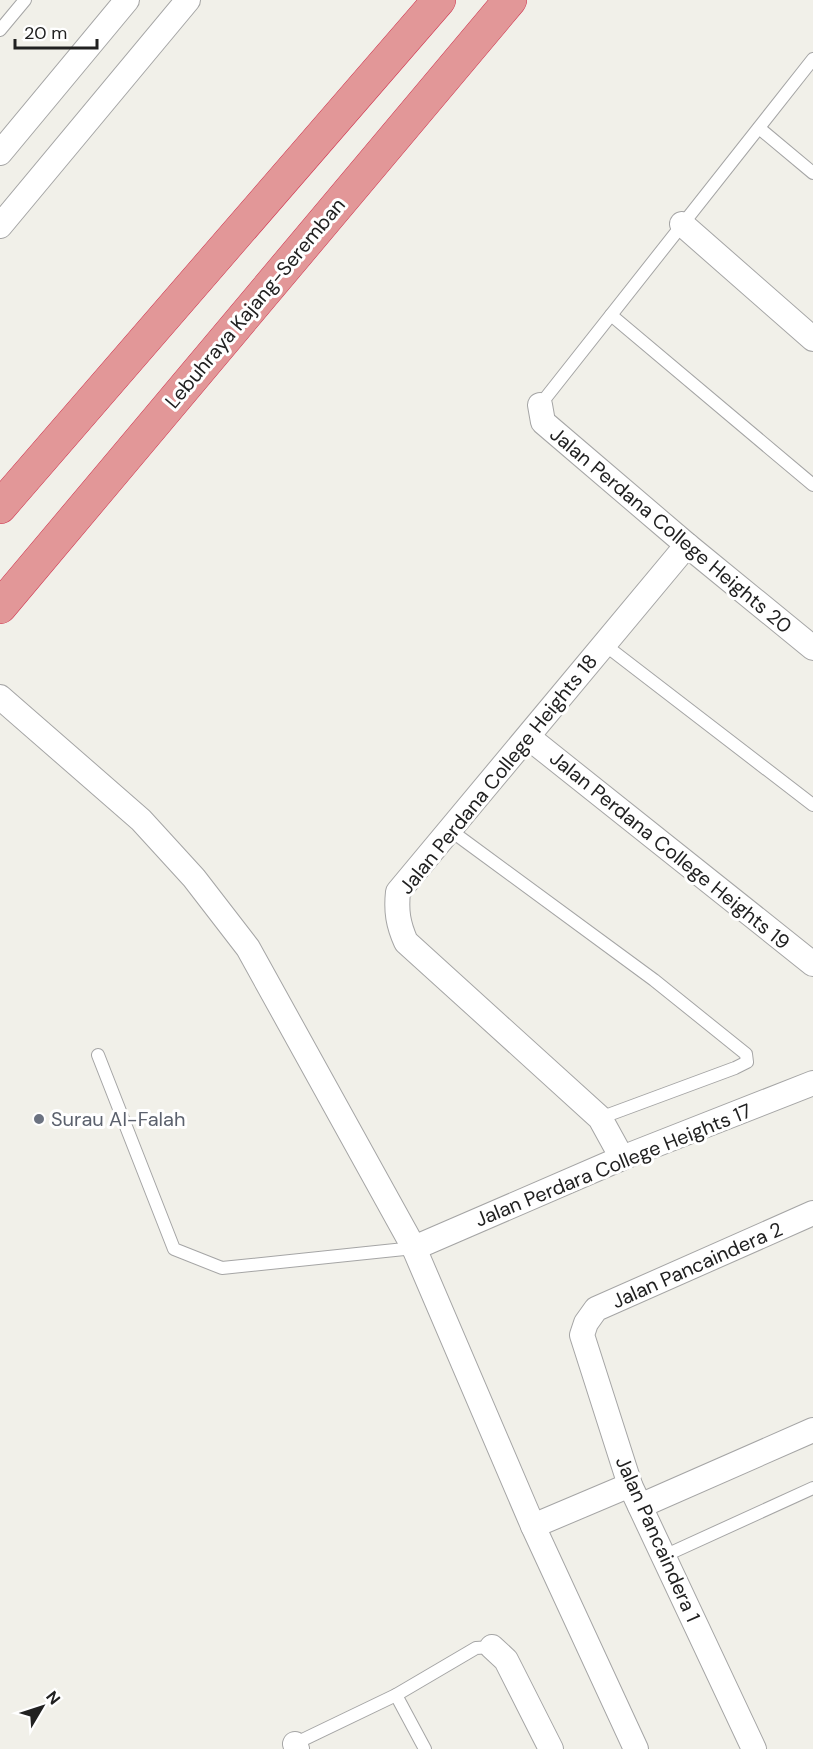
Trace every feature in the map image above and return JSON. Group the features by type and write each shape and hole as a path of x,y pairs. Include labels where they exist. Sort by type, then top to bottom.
{"highway":[{"path":"0,507 439,0"},
{"name":"Lebuhraya Kajang-Seremban","path":"2,605 510,0"}],"street":[{"path":"0,153 127,0"},
{"path":"1,221 188,0"},
{"path":"682,224 813,339"},
{"name":"Jalan Perdana College Heights 20","path":"540,405 543,422 687,545 813,648"},
{"name":"Jalan Perdana College Heights 18","path":"622,1158 600,1118 406,942 399,927 396,910 398,892 687,545"},
{"path":"0,697 141,820 194,878 248,948 414,1248 533,1526 636,1749"},
{"name":"Jalan Perdana College Heights 19","path":"528,736 813,964"},
{"name":"Jalan Perdara College Heights 17","path":"414,1248 622,1158 813,1083"},
{"name":"Jalan Pancaindera 2","path":"586,1323 596,1309 813,1214"},
{"name":"Jalan Pancaindera 1","path":"586,1323 582,1335 635,1496 754,1749"},
{"path":"533,1526 635,1496 813,1430"},
{"path":"492,1647 506,1660 551,1749"}],"lane":[{"path":"0,30 25,0"},
{"path":"540,405 813,59"},
{"path":"759,128 813,173"},
{"path":"611,315 813,485"},
{"path":"604,645 813,805"},
{"path":"450,830 654,980 746,1054 747,1062 735,1068 600,1118"},
{"path":"98,1055 174,1249 222,1268 414,1248"},
{"path":"664,1556 813,1488"},
{"path":"292,1747 396,1695 476,1648 492,1647"},
{"path":"396,1695 425,1749"}],"place":[{"name":"Surau Al-Falah","path":"39,1119"}]}
